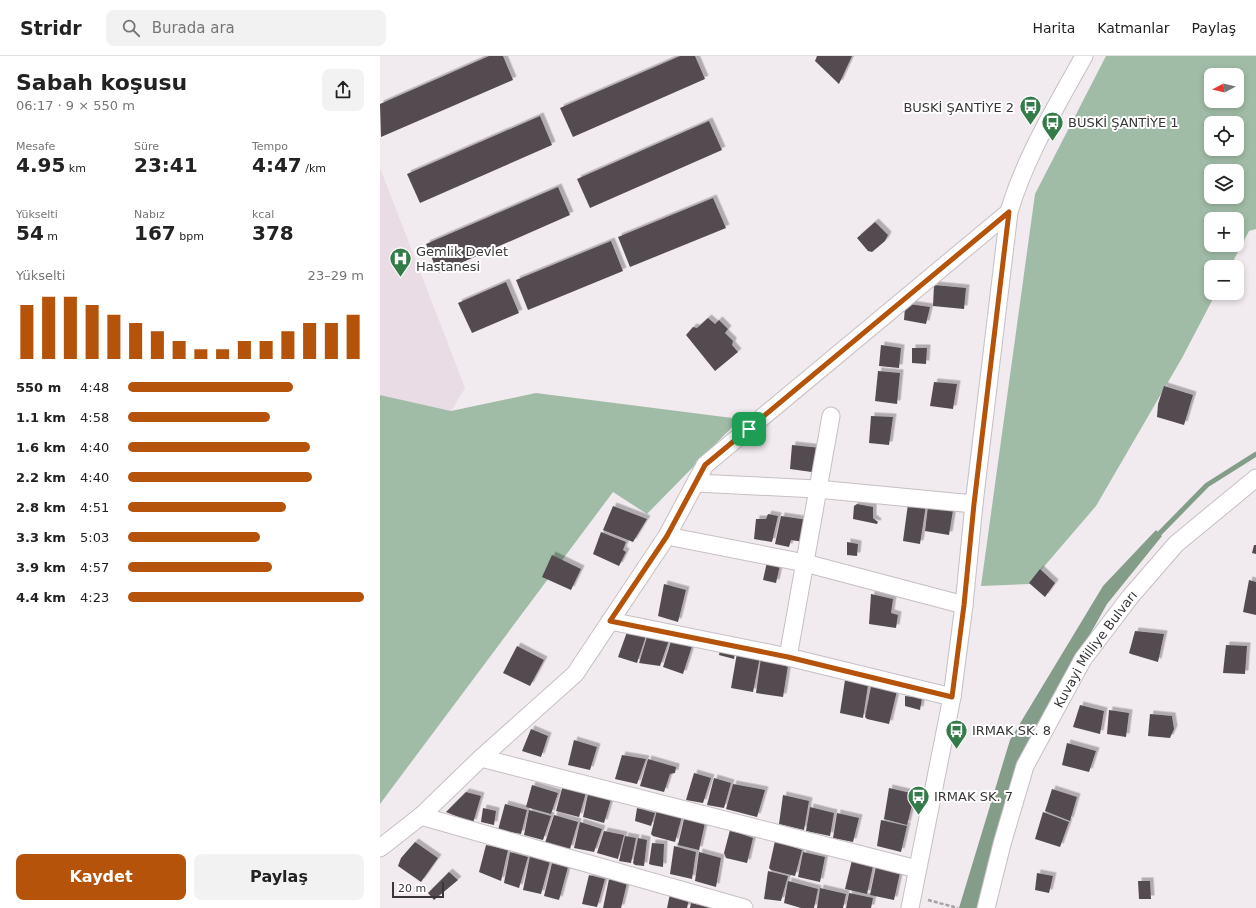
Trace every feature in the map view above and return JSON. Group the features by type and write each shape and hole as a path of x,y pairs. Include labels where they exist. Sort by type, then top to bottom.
{"street":[{"path":"910,908 952,697 1009,212 1017,187 1028,162 1084,56"},
{"path":"380,848 420,816 481,758 575,674 667,536 705,465 1009,212"},
{"path":"788,657 831,416"},
{"name":"Kuvayi Milliye Bulvarı","path":"986,908 1002,844 1025,766 1083,659 1130,598 1176,544 1256,478"},
{"path":"696,483 817,489 974,504"},
{"path":"667,536 805,563 964,605"},
{"path":"610,621 788,657 952,697"},
{"path":"481,758 917,869"},
{"path":"420,816 744,908"}],"path":[{"path":"945,904 958,908"}],"shaded area":[{"path":"1106,56 1256,56 1256,229 1249,231 1244,240 1244,212 1204,212 1204,252 1238,252 1234,260 1204,260 1204,300 1212,300 1182,358 1096,506 1029,584 981,586 1035,194"},
{"name":"Gemlik Devlet Hastanesi","path":"380,168 465,388 451,411 380,395"},
{"path":"536,393 740,419 647,514 613,492 380,804 380,395 451,411"},
{"path":"1156,530 1162,536 1107,604 1024,752 977,908 959,908 1010,740 1103,586"}],"building":[{"path":"489,56 503,56 513,80 381,137 380,104"},
{"path":"680,56 695,56 705,79 573,137 560,108"},
{"path":"817,56 852,56 839,84 815,61"},
{"path":"540,116 552,145 420,203 407,174"},
{"path":"709,121 722,150 590,208 577,179"},
{"path":"558,187 570,215 438,273 426,244"},
{"path":"713,198 726,228 630,267 618,237"},
{"path":"875,222 888,235 885,241 872,252 868,251 857,238"},
{"path":"611,241 623,271 528,310 516,280"},
{"path":"506,282 519,313 472,333 458,303"},
{"path":"934,285 966,288 964,309 933,306"},
{"path":"909,304 930,307 926,324 904,320 905,307 908,307"},
{"path":"708,318 715,324 719,320 728,329 725,333 733,341 732,345 738,352 715,371 686,335 693,327 697,328"},
{"path":"881,345 901,348 899,368 879,366"},
{"path":"912,348 927,348 926,364 912,363"},
{"path":"878,371 900,373 897,404 875,401"},
{"path":"934,382 957,384 953,409 930,406"},
{"path":"1164,386 1193,395 1184,425 1157,417 1158,404"},
{"path":"871,416 893,417 889,445 869,443"},
{"path":"792,445 821,448 819,473 790,469"},
{"path":"857,504 873,507 873,518 878,522 877,524 853,519 854,506"},
{"path":"908,504 926,505 920,544 903,541"},
{"path":"613,506 647,519 633,542 603,530"},
{"path":"928,506 953,510 949,535 925,531"},
{"path":"768,514 778,516 772,542 754,539 756,519 766,519"},
{"path":"781,516 808,520 804,542 791,540 789,547 775,544"},
{"path":"601,532 626,542 623,550 626,552 619,566 593,554"},
{"path":"847,542 858,544 857,556 847,555"},
{"path":"1254,545 1256,545 1256,554 1252,553"},
{"path":"552,555 581,569 571,590 542,577"},
{"path":"767,562 780,565 776,583 763,580"},
{"path":"1040,569 1055,583 1045,597 1029,583"},
{"path":"1249,580 1256,582 1256,615 1243,612"},
{"path":"664,584 686,590 678,622 658,616"},
{"path":"871,594 893,599 891,613 898,615 896,628 869,624"},
{"path":"1135,631 1164,634 1158,662 1129,653"},
{"path":"627,632 646,636 637,663 618,657"},
{"path":"647,637 669,640 660,666 639,663"},
{"path":"671,641 692,646 683,674 663,667"},
{"path":"1226,645 1247,646 1245,674 1223,673"},
{"path":"517,646 544,660 530,686 503,673"},
{"path":"720,650 735,653 734,659 719,655"},
{"path":"737,653 760,657 753,692 731,688"},
{"path":"761,658 788,665 783,697 756,693"},
{"path":"845,680 868,685 863,718 840,713"},
{"path":"871,686 897,691 889,724 867,719 865,717"},
{"path":"905,696 922,698 920,710 905,706"},
{"path":"1080,705 1104,711 1100,734 1073,727"},
{"path":"1109,710 1129,713 1126,737 1107,734"},
{"path":"1150,714 1172,716 1174,729 1170,738 1148,736"},
{"path":"531,729 548,736 541,757 522,751"},
{"path":"574,740 597,747 590,770 568,765"},
{"path":"1067,743 1096,751 1089,772 1062,765"},
{"path":"622,755 646,759 637,784 615,779"},
{"path":"648,759 676,767 675,773 670,774 664,792 640,786"},
{"path":"694,773 711,778 703,803 686,800"},
{"path":"714,778 731,783 724,808 707,805"},
{"path":"733,784 765,790 757,817 726,809"},
{"path":"532,785 558,793 551,814 526,807"},
{"path":"563,785 587,789 579,817 556,811"},
{"path":"889,788 915,794 907,825 884,819"},
{"path":"589,789 612,796 604,823 583,817"},
{"path":"1052,789 1077,797 1070,821 1045,811"},
{"path":"466,792 481,796 473,823 446,812"},
{"path":"783,795 809,801 804,830 779,824"},
{"path":"505,804 527,810 521,834 498,830"},
{"path":"810,807 834,813 830,836 806,831"},
{"path":"483,808 496,811 494,825 481,822"},
{"path":"637,808 655,813 651,826 635,821"},
{"path":"529,810 551,816 543,840 524,835"},
{"path":"657,810 682,816 675,842 653,836 651,834"},
{"path":"1043,812 1069,822 1060,847 1035,839"},
{"path":"837,813 859,818 853,842 833,838"},
{"path":"554,815 578,822 570,849 545,843"},
{"path":"684,819 705,823 699,850 678,845"},
{"path":"881,820 907,826 901,852 877,846"},
{"path":"580,822 602,829 594,852 574,848"},
{"path":"730,830 753,838 747,863 726,858 724,853"},
{"path":"604,831 624,835 618,859 597,853"},
{"path":"625,836 636,838 631,863 619,861"},
{"path":"638,838 647,840 644,866 635,865 633,863"},
{"path":"775,841 802,850 795,876 771,870 769,868"},
{"path":"415,842 438,858 421,882 398,866 401,858"},
{"path":"652,843 664,844 663,867 649,864"},
{"path":"486,845 508,850 501,881 479,872"},
{"path":"674,846 696,852 692,879 670,874"},
{"path":"510,852 528,857 519,888 504,883"},
{"path":"699,852 721,858 716,887 695,881"},
{"path":"803,852 825,857 820,882 798,877"},
{"path":"530,856 550,861 541,894 523,890"},
{"path":"852,860 873,866 867,894 845,889"},
{"path":"552,863 568,867 559,900 544,896"},
{"path":"876,866 900,873 894,900 870,895"},
{"path":"768,871 788,876 781,901 764,899"},
{"path":"449,872 458,880 434,900 428,893"},
{"path":"1037,873 1053,876 1049,893 1035,890"},
{"path":"589,875 605,879 597,907 582,904"},
{"path":"609,879 627,883 621,908 603,908"},
{"path":"788,881 818,889 814,908 801,908 784,903"},
{"path":"1138,881 1150,881 1151,899 1139,899"},
{"path":"820,888 846,894 843,908 817,908"},
{"path":"849,893 873,898 871,908 846,908"},
{"path":"670,894 689,899 687,908 667,908"},
{"path":"691,903 709,907 709,908 690,908"}],"waterway":[{"path":"1156,537 1207,485 1256,454"}],"place":[{"name":"BUSKİ ŞANTİYE 2","path":"1030,126"},
{"name":"BUSKİ ŞANTİYE 1","path":"1053,142"},
{"name":"Gemlik Devlet Hastanesi","path":"401,278"},
{"name":"IRMAK SK. 8","path":"957,750"},
{"name":"IRMAK SK. 7","path":"919,816"}],"route":[{"path":"1009,212 952,697 788,657 610,621 667,536 705,465 749,429 1009,212"}]}
